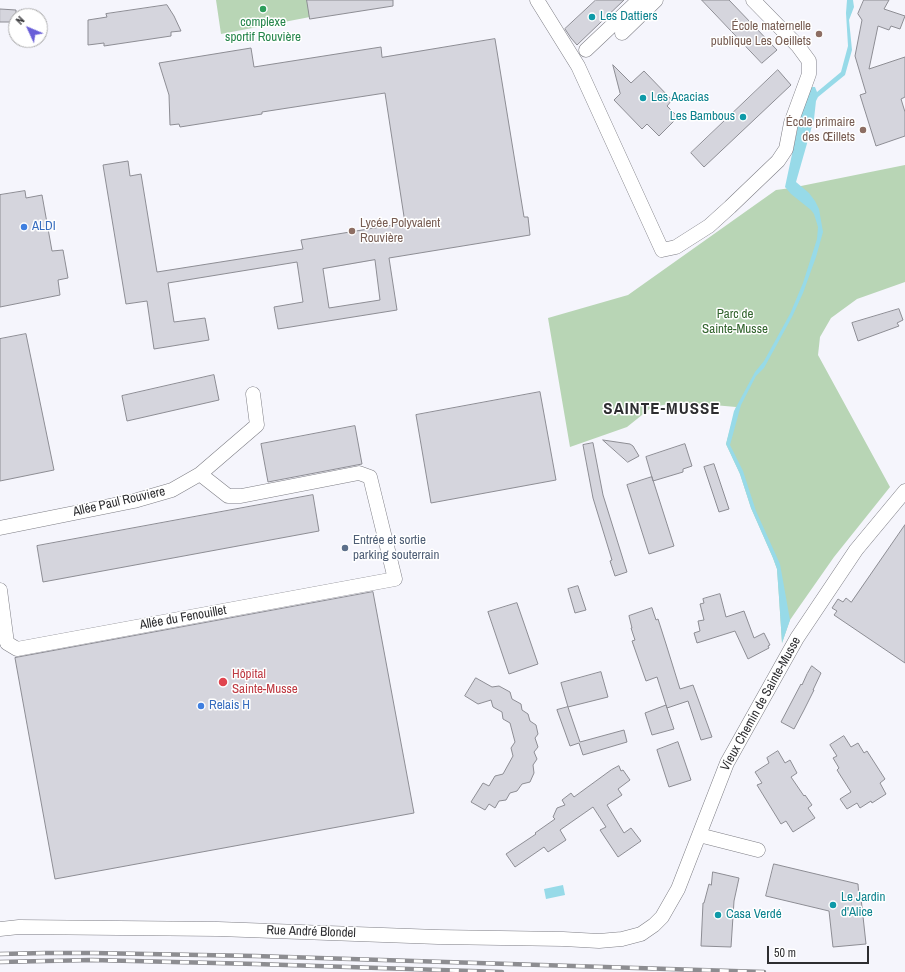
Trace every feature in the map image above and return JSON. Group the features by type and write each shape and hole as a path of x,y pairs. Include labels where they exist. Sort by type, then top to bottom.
{"street":[{"path":"537,0 578,66 662,250 676,247 709,226 778,160 786,150 791,123 809,74 809,61 798,46 753,0"},
{"path":"586,50 639,0"},
{"path":"622,33 656,0"},
{"name":"Allée Paul Rouviere","path":"0,528 134,500 172,490 200,474 258,425 253,394"},
{"name":"Allée du Fenouillet","path":"0,590 7,643 17,649 394,579 370,477 359,473 241,496 228,496 200,474"},
{"name":"Vieux Chemin de Sainte-Musse","path":"622,940 641,934 662,917 678,889 727,763 797,638 856,550 905,491"},
{"path":"699,835 758,850"},
{"name":"Rue André Blondel","path":"0,929 19,927 218,929 599,941 622,940"}],"green space":[{"name":"complexe sportif Rouvière","path":"216,0 307,0 310,17 221,34"},
{"name":"Parc de Sainte-Musse","path":"905,165 905,282 857,299 831,318 820,337 818,355 890,487 834,557 790,620 782,643 777,569 751,508 740,474 726,444 736,407 680,402 652,407 627,427 570,447 548,318 628,295 776,190"}],"water":[{"path":"847,0 853,0 854,7 849,20 852,50 845,75 818,97 816,101 814,119 796,182 809,193 815,201 819,209 823,232 803,293 792,317 764,368 756,376 741,405 730,445 743,471 756,511 780,564 790,620 782,643 777,569 751,508 740,474 726,444 734,411 755,372 764,361 790,314 803,283 817,239 818,227 814,214 785,187 801,112 812,87 815,87 817,92 841,72 848,46 846,13"},
{"path":"563,885 565,895 546,899 544,889"}],"building":[{"path":"307,0 393,0 393,6 310,19"},
{"name":"Les Dattiers","path":"596,0 624,0 577,45 565,29"},
{"path":"702,0 729,0 777,50 762,63"},
{"path":"864,0 889,0 884,9 905,16 900,29 891,26 889,30 878,26 869,69 905,57 905,97 901,99 905,112 905,136 876,146 860,95 866,93 855,56 862,20 858,14"},
{"path":"167,5 181,31 171,32 171,36 104,46 104,43 88,45 88,20 107,17 106,14"},
{"path":"0,9 8,10 8,22 0,22"},
{"path":"495,39 524,217 528,217 530,235 389,258 397,310 278,329 274,307 303,302 297,262 168,283 174,322 205,318 209,340 154,349 147,301 126,304 103,165 128,161 130,176 141,174 157,272 303,249 301,240 405,223 385,93 262,112 262,114 180,127 179,124 170,125 169,95 159,63 251,48 254,67 381,47 382,57","holes":["375,260 380,300 329,308 323,269"]},
{"name":"Les Acacias","path":"613,65 631,83 644,71 672,100 667,106 678,117 659,136 647,124 642,129 614,100 620,94"},
{"name":"Les Bambous","path":"778,70 791,85 704,167 691,153"},
{"name":"ALDI","path":"25,191 26,198 42,195 52,251 63,250 68,278 58,280 60,295 0,307 0,195"},
{"path":"899,309 903,320 897,323 899,326 858,341 852,323"},
{"path":"26,334 54,470 0,481 0,339"},
{"path":"214,375 219,400 127,421 122,396"},
{"path":"540,392 556,480 431,503 416,415"},
{"path":"355,426 362,464 268,482 261,444"},
{"path":"603,440 630,444 639,456 628,462"},
{"path":"593,443 603,495 627,572 615,576 610,561 612,560 593,498 583,445"},
{"path":"685,444 692,466 683,469 683,472 653,481 646,457"},
{"path":"714,464 729,509 719,512 704,467"},
{"path":"652,477 674,546 649,554 627,485"},
{"path":"313,495 319,531 43,582 37,546"},
{"path":"905,525 905,663 834,615 837,611 832,608 838,599 843,602 846,598 851,602"},
{"path":"578,586 586,610 575,613 568,589"},
{"name":"Hôpital Sainte-Musse","path":"373,592 414,813 55,879 15,658"},
{"path":"720,594 726,617 744,611 754,638 764,633 770,645 768,646 769,648 748,659 735,631 697,643 694,633 700,631 698,621 704,620 700,604 704,603 703,599"},
{"path":"517,603 538,664 509,674 488,612"},
{"path":"652,608 656,620 658,619 680,689 693,685 712,737 701,740 688,701 667,708 674,729 652,735 645,713 666,705 657,677 646,681 632,641 635,640 629,616"},
{"path":"812,666 821,673 794,729 781,722"},
{"path":"601,672 608,697 568,707 561,683"},
{"path":"476,678 492,687 499,686 510,692 512,699 521,704 522,710 528,714 530,721 536,725 538,734 535,738 538,747 534,752 537,759 533,765 534,773 530,782 522,784 517,791 510,793 506,800 499,801 495,808 489,804 485,810 471,802 483,783 489,786 495,776 503,774 513,756 511,748 515,742 510,723 503,719 502,712 493,707 491,700 478,704 465,696"},
{"path":"568,707 580,742 624,730 627,742 583,755 579,743 570,746 557,710"},
{"path":"844,736 851,747 858,743 864,753 867,751 885,779 880,783 886,794 872,803 871,801 860,808 857,803 847,809 840,799 851,792 837,770 839,768 833,758 837,756 830,745"},
{"path":"678,742 691,780 669,787 657,750"},
{"path":"778,751 785,763 790,760 797,773 791,777 812,805 808,808 815,818 793,832 786,821 781,824 757,785 762,783 755,772 769,763 767,758"},
{"path":"619,766 621,771 623,770 630,780 618,789 622,795 607,805 624,833 631,828 641,841 618,857 600,830 606,827 593,807 560,830 566,840 548,852 544,847 515,867 506,854 555,819 553,817 557,808 565,805 562,800 571,793 574,797 611,770"},
{"name":"Le Jardin d'Alice","path":"774,864 858,884 866,944 833,947 829,911 766,896"},
{"name":"Casa Verdé","path":"713,872 739,878 734,901 731,947 701,946 703,903 709,884 711,885"}],"railway":[{"path":"0,954 93,953 255,956 764,972"},
{"path":"0,962 92,960 502,972"}],"place":[{"name":"complexe sportif Rouvière","path":"263,9"},
{"name":"Les Dattiers","path":"592,17"},
{"name":"École maternelle publique Les Oeillets","path":"819,34"},
{"name":"Les Acacias","path":"643,98"},
{"name":"Les Bambous","path":"743,117"},
{"name":"École primaire des Œillets","path":"863,130"},
{"name":"ALDI","path":"24,227"},
{"name":"Lycée Polyvalent Rouvière","path":"352,231"},
{"name":"Entrée et sortie parking souterrain","path":"345,548"},
{"name":"Hôpital Sainte-Musse","path":"223,682"},
{"name":"Relais H","path":"201,706"},
{"name":"Le Jardin d'Alice","path":"833,905"},
{"name":"Casa Verdé","path":"718,915"}],"district":[{"name":"SAINTE-MUSSE","path":"662,409"}]}
